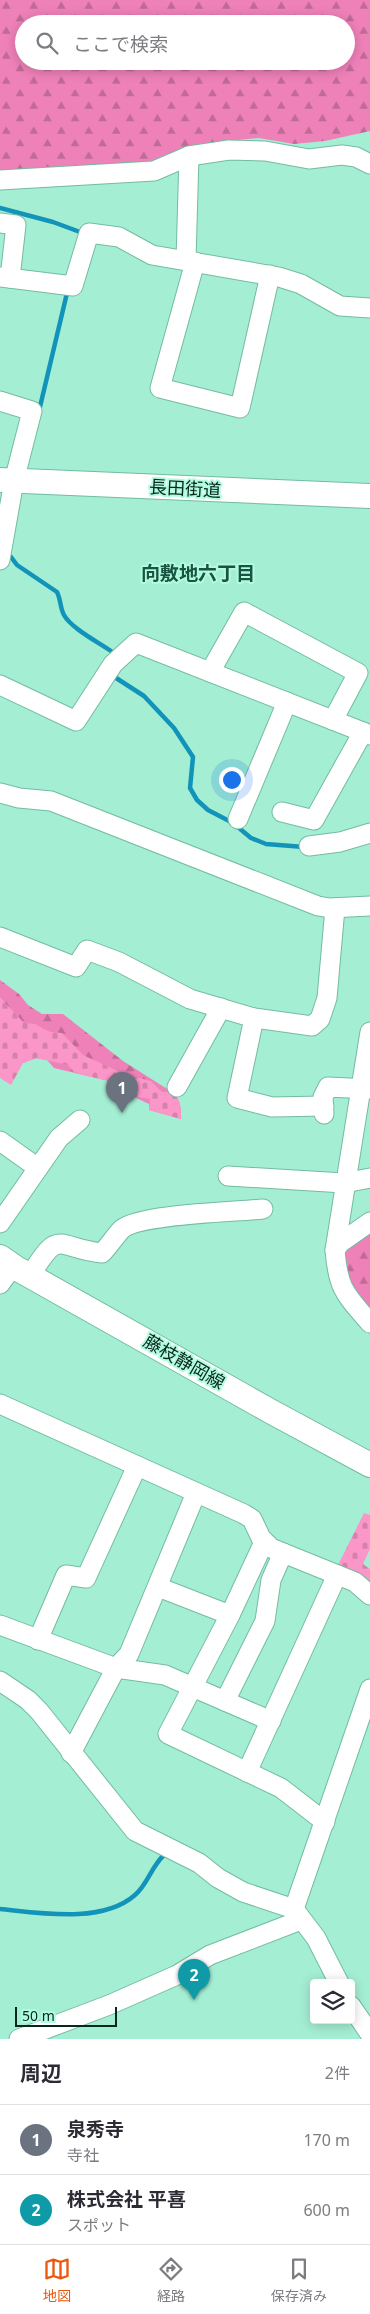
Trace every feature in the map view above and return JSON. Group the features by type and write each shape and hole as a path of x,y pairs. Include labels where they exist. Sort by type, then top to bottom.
{"main road":[{"name":"長田街道","path":"7,480 370,496"},
{"name":"藤枝静岡線","path":"11,1271 370,1465"}],"street":[{"path":"0,180 146,172 154,171 189,156 247,150 309,159 349,156 370,164"},
{"path":"189,156 190,261 160,388 240,408 270,275"},
{"path":"0,223 16,225 5,278 73,286 89,233 119,237 152,255 270,275 301,284 340,306 370,308"},
{"path":"0,401 32,411 7,480 0,560"},
{"path":"210,672 244,612 358,673 333,720"},
{"path":"0,685 76,721 113,664 136,643 367,733 310,833"},
{"path":"238,819 287,702"},
{"path":"0,793 20,798 51,801 318,906 335,908 370,906"},
{"path":"282,812 310,833 340,842 370,833"},
{"path":"0,936 76,967 87,950 119,962 190,999 254,1018 312,1026 320,1020 327,998 335,908"},
{"path":"177,1087 221,1008"},
{"path":"254,1018 237,1098 272,1107 324,1110 323,1098 328,1087 365,1089"},
{"path":"370,1032 365,1089 344,1183 334,1250 336,1275 344,1293 370,1323"},
{"path":"0,1223 59,1138 80,1120"},
{"path":"0,1141 38,1168"},
{"path":"228,1176 344,1183 370,1178"},
{"path":"11,1271 56,1244 63,1243 90,1252 102,1253 122,1229 133,1223 155,1219 263,1209"},
{"path":"334,1250 340,1243 370,1222"},
{"path":"0,1404 252,1519 264,1542 271,1548 355,1582 370,1595"},
{"path":"38,1640 66,1575 86,1578 137,1466"},
{"path":"71,1753 116,1668 129,1654 196,1493"},
{"path":"264,1542 230,1615 168,1734 280,1788 324,1822"},
{"path":"225,1701 265,1622 272,1580 283,1553"},
{"path":"247,1772 337,1575"},
{"path":"158,1587 230,1615"},
{"path":"0,1625 116,1668 165,1674 271,1721"},
{"path":"0,1681 28,1700 135,1831 199,1863 218,1878 243,1892 298,1915 316,1938 337,1979"},
{"path":"19,2039 109,2005 177,1975 210,1955 298,1915 324,1822 370,1689"},
{"path":"355,2012 370,2034"}],"green space":[{"path":"0,0 370,0 370,131 325,141 294,144 259,138 225,141 185,152 153,164 0,171"},
{"path":"0,980 19,994 28,1005 42,1014 63,1014 123,1061 172,1092 180,1104 181,1119 149,1110 149,1104 132,1096 124,1087 113,1082 54,1068 47,1060 36,1058 23,1063 0,1047"},
{"path":"0,997 24,1023 35,1024 50,1032 62,1033 83,1055 124,1074 151,1081 162,1092 172,1092 180,1104 181,1119 149,1110 150,1099 132,1096 124,1087 113,1082 75,1073 68,1065 36,1058 23,1063 11,1085 0,1078"},
{"path":"370,1228 370,1316 351,1293 342,1251"},
{"path":"364,1513 370,1515 370,1549 363,1564 370,1569 370,1589 337,1567"}],"waterway":[{"path":"0,208 53,222 80,232"},
{"path":"39,411 67,293"},
{"path":"11,557 17,565 57,592 63,612 72,625 111,651"},
{"path":"113,676 144,696 174,728 193,757 190,788 197,800 208,810 233,823 251,838 266,844 304,847"},
{"path":"0,1909 52,1914 88,1913 106,1910 121,1904 135,1895 164,1855 169,1856"}],"place":[{"name":"泉秀寺","path":"122,1113"},
{"name":"株式会社 平喜","path":"194,2000"}],"district":[{"name":"向敷地六丁目","path":"198,573"}]}
